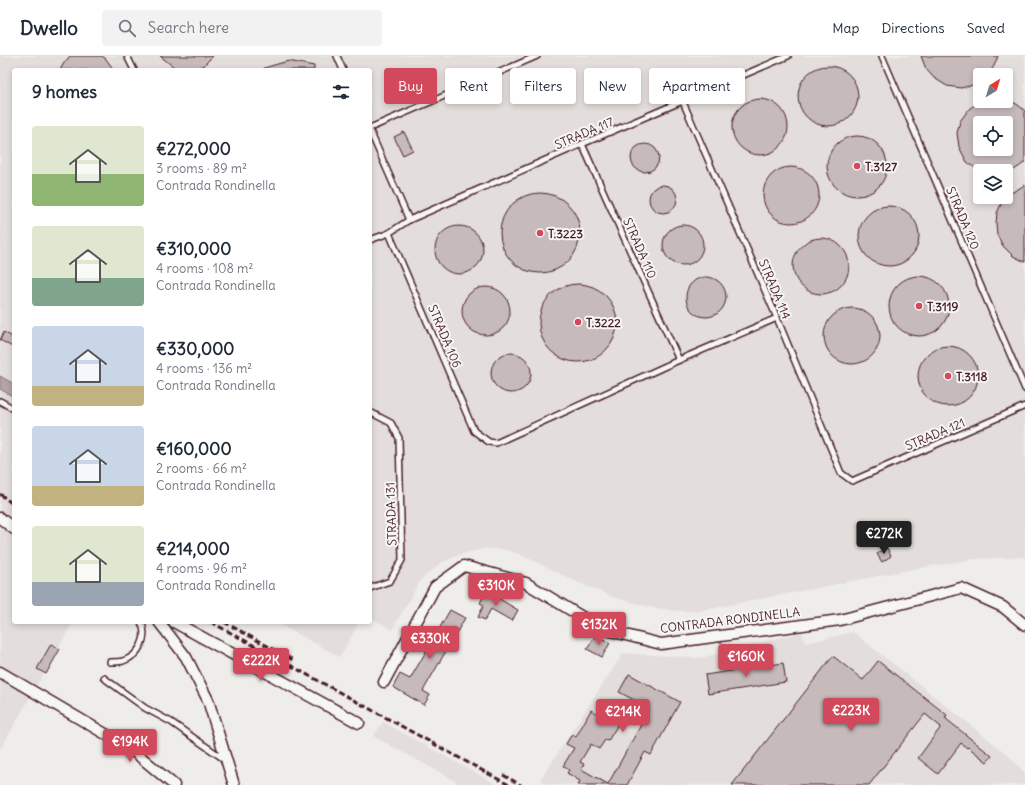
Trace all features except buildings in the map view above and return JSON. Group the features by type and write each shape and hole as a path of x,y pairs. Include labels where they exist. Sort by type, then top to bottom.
{"street":[{"path":"0,518 12,527"},
{"name":"CONTRADA RONDINELLA","path":"384,682 434,587 464,566 526,583 602,628 661,644 840,620 961,588 1003,608 1025,625"},
{"path":"161,624 186,657 208,700 234,785"},
{"path":"178,624 359,723"},
{"path":"0,672 131,749 174,785"}],"lane":[{"path":"127,56 133,68"},
{"path":"336,56 342,68"},
{"path":"372,128 537,56"},
{"name":"STRADA 117","path":"745,75 788,56"},
{"name":"STRADA 120","path":"882,56 1025,389"},
{"name":"STRADA 117","path":"372,239 389,233 408,220 678,104"},
{"name":"STRADA 114","path":"684,104 777,318 841,473 852,480"},
{"path":"372,134 408,220"},
{"name":"STRADA 110","path":"582,144 679,360"},
{"name":"STRADA 106","path":"389,233 474,431 489,442 496,443 679,360"},
{"path":"679,360 777,318"},
{"path":"0,401 12,408"},
{"name":"STRADA 121","path":"852,480 1025,406"},
{"name":"STRADA 131","path":"372,413 391,423 399,438 402,560 390,581 372,587"},
{"path":"110,662 123,661 135,654 144,640 142,624"},
{"path":"104,678 145,708 171,722 225,759"}],"shaded area":[{"path":"0,56 1025,56 1025,557 975,559 914,569 699,611 676,611 655,608 615,598 579,583 519,554 501,549 484,549 462,554 441,563 420,581 392,630 372,618 372,68 12,68 12,624 72,624 0,750"},
{"path":"0,376 12,383 12,396 0,389"},
{"path":"279,624 358,624 340,657"},
{"path":"802,632 805,643 853,632 1007,754 1025,773 1025,785 550,785 540,780 623,653 700,658"},
{"path":"383,722 498,785 461,785 373,736"}],"railway":[{"path":"0,494 12,503"},
{"path":"215,624 509,785"},
{"path":"228,624 293,660"},
{"path":"503,775 521,785"}],"place":[{"name":"T.3127","path":"857,166"},
{"name":"T.3223","path":"540,233"},
{"name":"T.3119","path":"919,306"},
{"name":"T.3222","path":"578,322"},
{"name":"T.3118","path":"948,376"}]}
